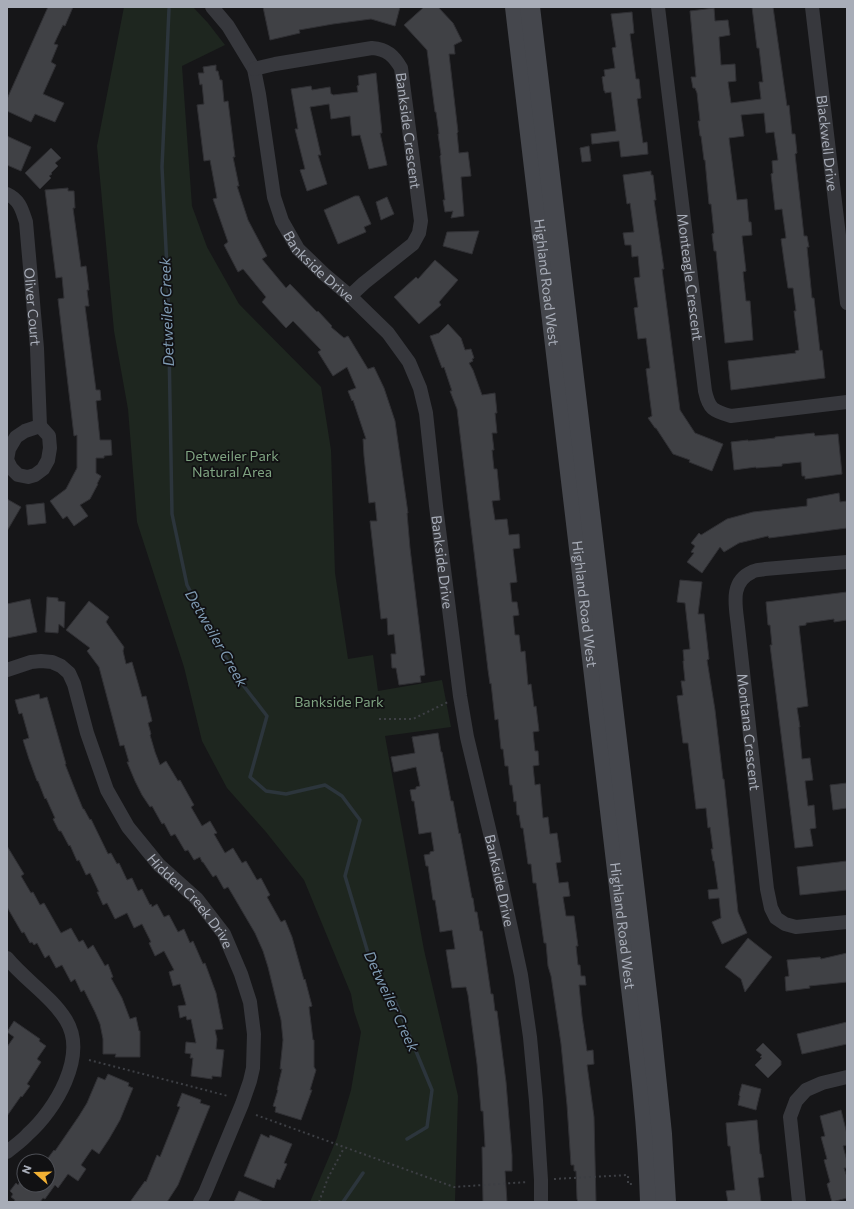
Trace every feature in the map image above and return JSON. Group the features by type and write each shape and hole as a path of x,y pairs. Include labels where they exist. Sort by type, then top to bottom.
{"main road":[{"name":"Highland Road West","path":"515,7 643,1089 650,1202"},
{"name":"Highland Road West","path":"530,7 651,1027 662,1134 666,1202"}],"street":[{"name":"Bankside Drive","path":"212,7 228,26 254,69 274,197 282,221 298,248 388,333 409,362 420,388 426,413 460,696 467,737 496,854 521,975 530,1037 536,1101 541,1202"},
{"name":"Monteagle Crescent","path":"658,7 704,383 708,403 717,412 730,416 847,402"},
{"name":"Blackwell Drive","path":"812,7 847,303"},
{"name":"Bankside Crescent","path":"254,69 275,64 372,48 385,50 396,60 401,68 421,221 419,233 413,244 350,296"},
{"name":"Oliver Court","path":"7,194 20,205 26,222 37,348 40,426"},
{"name":"Montana Crescent","path":"847,562 764,569 752,572 742,579 734,598 767,889 771,908 776,918 785,924 796,927 847,922"},
{"name":"Hidden Creek Drive","path":"7,670 31,662 41,661 52,662 61,666 69,673 74,684 87,733 107,790 128,827 159,865 197,899 224,934 241,974 250,1002 254,1034 250,1081 200,1202"},
{"path":"7,958 57,1008 67,1022 73,1039 74,1056 70,1072 59,1094 45,1116 29,1134 7,1152"},
{"path":"799,1202 790,1117 796,1101 806,1090 822,1083 847,1077"}],"path":[{"path":"379,719 413,719 460,696"},
{"path":"89,1060 228,1096"},
{"path":"256,1115 454,1187 534,1181"},
{"path":"319,1202 328,1178 344,1148"},
{"path":"550,1179 628,1175 628,1184 634,1184"}],"green space":[{"name":"Detweiler Park Natural Area","path":"124,7 193,7 225,45 182,66 192,206 207,247 239,304 321,387 331,450 335,573 348,659 373,655 378,691 442,680 451,727 385,736 424,950 458,1096 455,1202 310,1202 337,1138 351,1090 361,1032 354,1011 351,994 304,880 266,832 227,788 202,741 184,667 137,522 128,409 114,331 97,146"}],"building":[{"path":"48,7 73,7 65,26 63,25 54,44 58,45 51,62 56,65 43,94 64,103 55,122 35,114 31,122 7,111 7,99"},
{"path":"263,7 400,7 395,26 371,19 299,30 300,33 270,40"},
{"path":"424,7 438,7 453,23 462,41 454,45 455,54 449,54 459,153 468,152 471,176 461,177 464,216 451,218 453,211 445,212 439,134 427,50 404,25"},
{"path":"752,7 773,7 787,106 789,105 792,134 795,134 797,153 795,154 804,236 807,236 809,247 807,247 812,298 814,298 820,351 822,350 825,378 731,390 728,361 796,353 795,351 799,350 794,311 796,311 793,288 788,288 781,239 786,238 782,209 775,210 771,174 773,173 772,161 778,160 774,132 766,133 764,113 741,115 744,136 729,138 737,200 747,199 749,222 751,222 752,235 742,236 746,271 743,272 746,301 750,301 753,340 725,343 716,251 714,251 712,234 714,233 711,204 709,204 705,160 698,121 700,121 697,93 695,88 693,88 691,77 696,77 690,11 714,8 715,21 728,20 730,35 719,37 721,65 735,64 736,81 728,82 731,103 761,99 759,82 763,82"},
{"path":"632,12 634,33 630,34 636,79 639,79 641,98 637,99 643,143 647,142 648,154 621,157 619,141 592,144 591,134 616,131 611,92 605,93 602,77 605,76 604,70 615,68 612,48 616,47 611,14"},
{"path":"216,65 216,71 218,71 220,80 222,80 224,102 228,101 235,157 233,157 239,186 237,186 248,220 267,256 262,259 286,288 290,284 317,312 318,311 332,326 331,327 344,338 348,336 368,369 374,367 384,388 395,421 408,513 410,548 425,675 420,676 421,682 399,685 396,668 392,668 391,654 396,654 394,634 388,635 387,618 381,619 370,521 377,521 375,502 369,503 363,439 366,439 353,400 352,401 348,391 356,388 347,367 333,376 318,352 321,350 293,321 286,328 262,302 266,297 243,269 238,272 224,245 228,242 213,199 217,198 210,160 204,161 197,105 204,104 202,84 200,85 198,73 204,73 203,67"},
{"path":"376,73 382,133 380,133 387,165 369,169 360,135 352,136 350,116 331,119 329,104 310,107 321,155 318,155 327,184 307,191 300,170 305,169 295,129 298,129 291,89 311,86 312,90 330,87 331,94 333,95 358,92 358,76"},
{"path":"7,136 31,147 21,171 7,165"},
{"path":"589,146 591,161 582,162 580,148"},
{"path":"51,148 61,158 55,163 58,166 49,176 51,178 40,189 25,173"},
{"path":"651,171 651,175 653,175 656,200 654,200 664,269 662,269 680,410 695,433 723,444 712,471 689,462 690,460 673,454 648,418 652,416 646,369 650,368 646,338 638,339 634,308 638,307 634,278 640,277 638,256 632,257 631,245 625,245 623,233 634,232 630,203 627,204 623,175"},
{"path":"68,188 68,191 74,191 75,208 73,208 81,267 86,266 89,306 85,306 96,390 100,390 101,400 96,401 100,440 111,440 112,455 104,456 104,458 96,458 96,473 101,476 90,499 80,505 88,516 74,526 67,516 63,519 50,501 66,489 77,468 77,435 74,436 58,299 64,298 62,277 56,278 45,190"},
{"path":"355,196 359,196 371,224 364,227 366,232 338,244 324,210"},
{"path":"387,197 394,214 381,220 376,202"},
{"path":"479,231 472,254 443,246 447,232"},
{"path":"435,260 458,280 439,302 441,305 419,324 394,297 416,277 418,279"},
{"path":"448,324 461,338 465,350 471,349 474,358 472,359 473,361 469,363 482,395 495,393 497,433 492,433 494,450 492,450 494,469 497,469 500,500 492,501 495,520 507,519 509,535 519,534 520,548 513,549 517,582 510,583 512,602 517,602 519,615 513,616 515,635 519,635 521,652 525,651 528,685 531,684 534,707 536,706 539,731 533,732 535,751 538,751 539,765 533,766 535,785 540,784 543,818 548,817 550,834 557,833 561,862 556,863 559,883 568,882 570,896 563,897 566,916 574,916 578,946 576,946 578,965 580,965 581,976 585,976 586,985 579,985 587,1051 593,1050 594,1064 587,1065 594,1117 596,1202 578,1202 577,1199 576,1171 574,1171 574,1165 571,1165 561,1044 551,976 548,966 546,943 544,943 536,883 533,883 531,864 528,864 523,828 521,828 519,815 517,815 516,801 514,802 512,785 510,785 508,766 505,766 503,749 501,749 498,719 495,720 457,409 450,391 452,391 444,367 442,368 430,336 439,333"},
{"path":"814,433 815,436 838,434 842,474 805,479 805,476 802,476 801,462 782,464 782,466 734,470 731,442"},
{"path":"839,493 840,502 847,501 847,528 769,538 768,536 739,543 724,552 720,547 702,573 687,562 694,553 691,552 695,546 691,543 699,533 701,535 727,519 753,512 807,506 807,499"},
{"path":"7,499 21,507 7,531"},
{"path":"44,503 46,523 28,525 26,505"},
{"path":"680,580 702,582 698,614 704,614 709,659 707,660 724,779 738,912 747,933 722,944 712,922 721,918 719,898 709,899 708,890 718,889 711,849 713,849 710,827 708,828 706,808 696,809 688,743 683,743 677,696 683,695 681,681 685,681 683,650 690,649 685,603 677,602"},
{"path":"847,592 847,620 834,622 834,619 806,623 806,625 799,626 808,706 797,708 802,759 810,758 813,780 805,781 808,806 814,805 816,828 810,829 813,846 795,848 770,645 772,645 770,625 768,625 766,602"},
{"path":"47,597 58,598 58,601 65,602 64,628 59,624 58,633 45,632"},
{"path":"30,599 37,632 7,638 7,604"},
{"path":"89,601 109,617 106,622 124,647 123,651 126,664 132,662 142,697 146,696 152,721 148,723 150,735 160,765 166,761 178,781 180,780 194,805 191,807 202,826 210,821 217,833 214,834 225,853 233,848 242,863 246,861 257,880 261,878 270,895 267,897 281,922 285,920 292,937 312,1006 309,1007 314,1040 314,1067 316,1070 310,1090 312,1090 301,1120 275,1112 276,1107 273,1106 282,1069 280,1069 283,1040 281,1020 268,967 255,933 228,887 224,889 216,875 213,877 200,857 194,860 188,850 185,851 175,834 171,836 152,806 150,807 142,795 127,762 129,762 124,745 120,746 99,667 87,651 90,648 66,630"},
{"path":"39,694 40,699 47,697 65,764 83,809 90,820 91,819 108,854 111,853 117,864 119,863 127,880 132,878 138,891 142,889 152,907 157,904 164,917 169,915 178,932 184,929 190,943 193,941 203,964 205,963 216,993 223,1029 215,1030 217,1039 216,1049 224,1050 221,1077 212,1076 212,1079 191,1076 193,1058 190,1058 191,1054 185,1053 186,1042 196,1043 191,1019 187,1020 186,1016 180,1018 178,1006 186,1005 180,984 173,986 169,972 174,970 164,951 155,956 149,943 151,942 142,924 134,928 127,913 115,919 107,903 103,905 90,873 86,875 79,860 77,861 70,845 69,846 61,831 59,831 53,819 55,818 37,781 29,759 23,740 29,738 22,713 19,714 15,700"},
{"path":"438,733 451,801 453,801 459,834 460,833 475,912 477,912 480,931 482,931 491,994 493,994 495,1011 497,1011 506,1082 512,1155 512,1171 505,1171 507,1202 483,1202 482,1147 485,1147 483,1111 481,1111 477,1064 468,995 466,987 452,988 446,950 455,949 452,930 440,932 428,866 426,866 424,855 430,854 430,852 434,851 431,832 419,834 414,801 412,801 410,790 416,789 416,787 420,786 416,767 394,772 391,757 415,753 412,737"},
{"path":"847,783 847,808 833,810 830,785"},
{"path":"7,846 24,874 21,876 31,893 33,892 40,905 44,903 61,933 71,928 79,942 83,940 88,949 93,945 105,966 108,964 113,977 111,978 122,998 130,1019 136,1017 140,1031 140,1057 115,1057 116,1054 103,1054 103,1039 100,1024 84,990 81,992 75,979 71,982 62,965 56,968 49,955 45,958 37,943 34,945 32,942 30,943 24,932 22,933 7,907"},
{"path":"847,861 847,890 800,895 797,867"},
{"path":"748,938 772,957 745,992 741,979 725,967"},
{"path":"847,953 847,982 809,986 810,988 786,991 785,977 789,976 787,960 820,957 821,959"},
{"path":"14,1021 40,1039 39,1041 46,1046 37,1059 41,1062 27,1084 30,1086 7,1116 7,1047 14,1037 7,1032"},
{"path":"847,1022 847,1044 802,1054 797,1034"},
{"path":"763,1043 781,1061 781,1065 768,1078 755,1065 762,1058 760,1057 762,1055 756,1050"},
{"path":"108,1074 129,1083 128,1086 133,1088 120,1120 99,1154 92,1149 81,1165 86,1169 78,1181 68,1174 58,1188 56,1186 56,1153 52,1153 54,1150 55,1151 87,1103 98,1077 105,1080"},
{"path":"742,1084 761,1089 756,1110 738,1105"},
{"path":"182,1093 201,1100 200,1103 210,1106 178,1185 167,1202 130,1202 145,1181 146,1182 157,1155 160,1157 180,1107 177,1106"},
{"path":"841,1110 847,1134 847,1145 843,1146 847,1161 847,1168 844,1168 847,1177 847,1198 832,1202 827,1184 830,1182 824,1160 827,1159 821,1137 825,1136 820,1116"},
{"path":"757,1120 764,1177 758,1178 761,1202 728,1202 726,1191 735,1190 726,1123"},
{"path":"261,1134 269,1138 270,1135 292,1144 284,1163 287,1164 280,1180 277,1179 274,1188 244,1176"},
{"path":"16,1183 16,1193 49,1193 45,1199 43,1198 40,1202 14,1202 15,1200 11,1197 13,1194 10,1191"},
{"path":"239,1191 264,1202 234,1202"}],"waterway":[{"name":"Detweiler Creek","path":"169,9 162,167 168,289 172,514 187,585 236,676 267,716 250,777 266,791 286,794 325,785 342,796 360,820 345,876 371,963 396,1003 432,1090 427,1127 407,1139"},
{"name":"Detweiler Creek","path":"343,1202 363,1173"}],"park label":[{"name":"Bankside Park","path":"339,701"}]}
